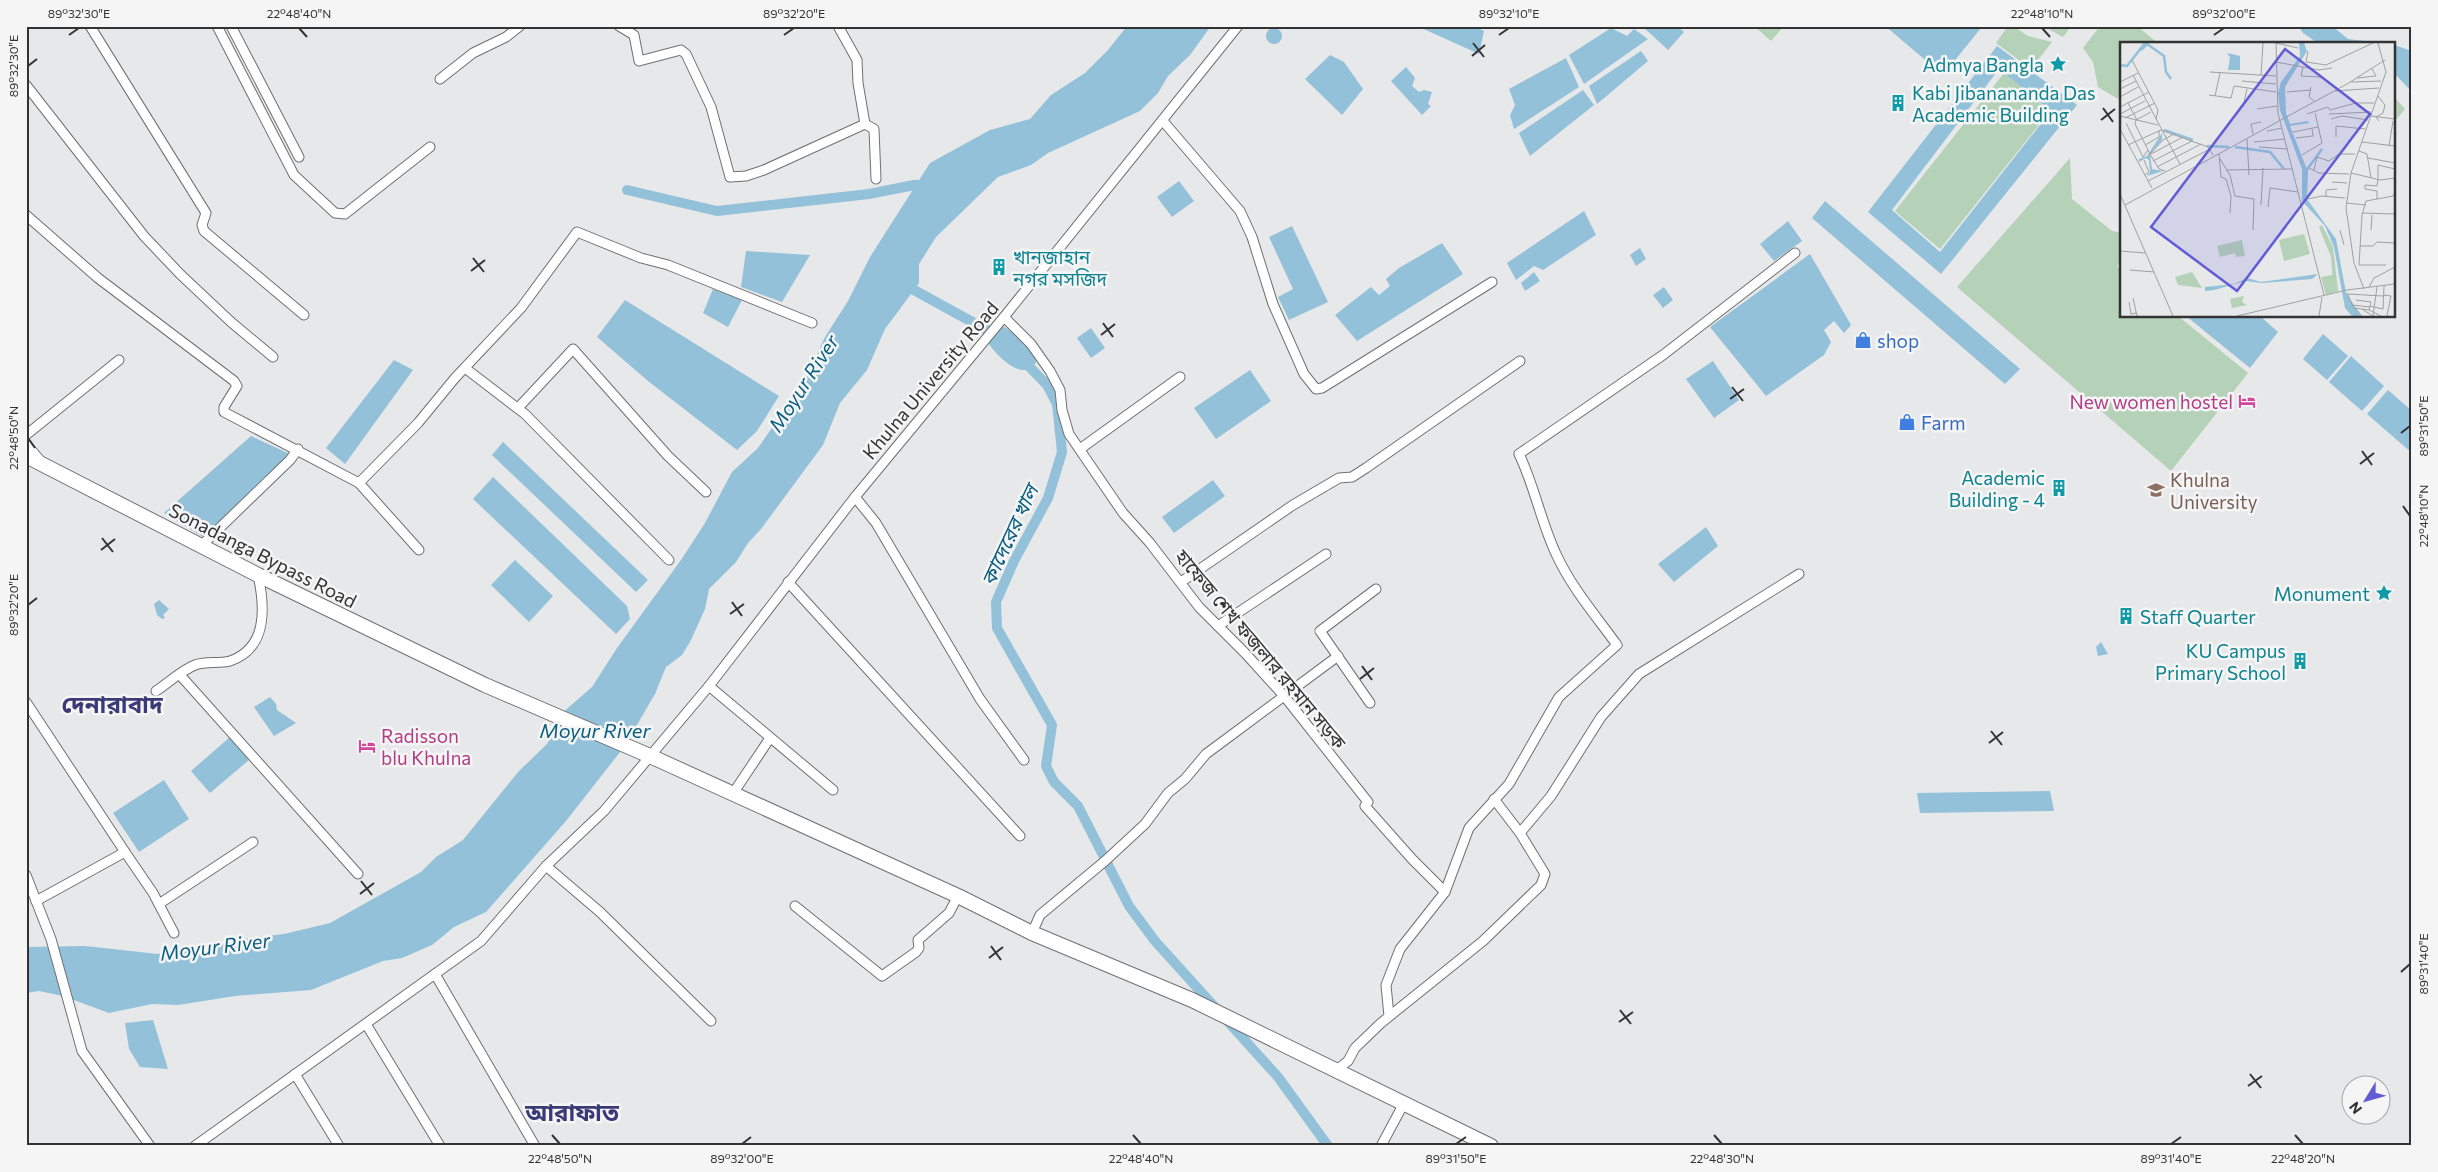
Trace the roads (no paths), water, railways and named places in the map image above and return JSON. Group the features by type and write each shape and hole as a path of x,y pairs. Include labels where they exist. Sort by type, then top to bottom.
{"main road":[{"name":"Sonadanga Bypass Road","path":"26,456 258,575 485,685 650,756 732,795 958,896 1032,933 1192,1000 1490,1146"}],"street":[{"path":"90,26 206,213 202,225 204,231 304,315"},
{"path":"217,26 294,174 335,213 345,214 430,147"},
{"path":"231,26 299,157"},
{"path":"440,79 473,53 506,38 520,26"},
{"path":"619,26 634,35 639,61 681,50 686,54 711,107 730,178 746,176 764,170 865,124"},
{"path":"838,26 857,60 858,83 865,124"},
{"name":"Khulna University Road","path":"195,1146 481,941 546,866 604,810 708,686 855,497 1004,317 1238,26"},
{"path":"26,85 144,236 180,274 231,322 273,357"},
{"path":"1163,121 1240,211 1252,237 1273,304 1304,374 1316,389 1322,388 1492,282"},
{"path":"865,124 874,129 876,179"},
{"path":"276,139 286,132"},
{"path":"26,215 98,278 234,381 237,386 224,407 224,412 298,449 359,484 419,550"},
{"path":"359,484 418,423 520,308 577,232 642,258 668,265 812,323"},
{"path":"1389,1016 1386,985 1400,949 1445,892 1469,828 1509,784 1559,697 1617,645 1568,578 1555,553 1527,471 1519,454 1663,355 1795,253"},
{"name":"হাফেজ শেখ ফজলার রহমান সড়ক","path":"1004,317 1031,344 1050,372 1060,390 1062,410 1069,434 1124,513 1181,582 1199,607 1285,697 1368,802 1364,806 1445,892"},
{"path":"518,408 573,349 668,456 706,492"},
{"path":"26,435 119,360"},
{"path":"1181,582 1293,505 1339,478 1352,477 1520,361"},
{"path":"465,368 518,408 669,560"},
{"path":"1080,448 1180,377"},
{"path":"26,444 44,465"},
{"path":"201,546 290,460 298,449"},
{"path":"855,497 876,523 980,700 1024,760"},
{"path":"1218,626 1326,554"},
{"path":"1520,833 1551,796 1600,717 1639,674 1798,574"},
{"path":"156,691 195,665 228,661 244,654 254,645 263,616 263,598 258,575"},
{"path":"788,582 1020,836"},
{"path":"1370,703 1320,631 1376,589"},
{"path":"1032,933 1040,915 1105,861 1145,824 1168,793 1186,779 1206,754 1338,656"},
{"path":"180,675 358,874"},
{"path":"708,686 833,790"},
{"path":"26,702 159,904 174,933"},
{"path":"732,795 770,738"},
{"path":"1335,1071 1348,1061 1355,1048 1389,1016 1483,941 1541,885 1545,874 1520,833 1494,799"},
{"path":"159,904 253,842"},
{"path":"36,901 125,852"},
{"path":"546,866 600,912 711,1021"},
{"path":"26,875 51,938 82,1051 150,1146"},
{"path":"795,906 882,976 916,952 919,948 918,940 949,913 958,896"},
{"path":"435,974 535,1146"},
{"path":"366,1024 440,1146"},
{"path":"296,1074 339,1146"},
{"path":"1381,1146 1404,1103"}],"water":[{"name":"Moyur River","path":"1127,26 1211,26 1190,55 1168,76 1158,93 1140,111 1048,153 1031,165 998,177 936,237 919,264 919,283 885,329 867,370 840,403 823,445 761,529 748,543 736,562 709,589 705,609 691,640 682,655 666,667 655,694 624,747 566,821 486,912 454,927 432,945 402,958 383,961 311,990 235,996 178,1005 152,1004 109,1013 63,996 39,991 26,993 26,947 85,946 158,954 181,949 206,949 244,939 284,934 330,923 421,872 436,857 463,840 519,771 547,744 561,714 592,687 617,648 681,560 705,523 732,472 758,448 806,378 825,337 848,301 870,257 930,163 990,130 1030,119 1051,95 1085,73 1108,50"},
{"path":"1417,26 1475,26 1484,31 1479,54"},
{"path":"1642,26 1677,26 1684,32 1668,50"},
{"path":"1885,26 1979,26 1981,28 1943,75"},
{"path":"2298,26 2332,26 2348,39 2373,42 2316,42 2303,33"},
{"path":"1271,28 1277,28 1282,33 1280,42 1271,44 1266,39 1266,33"},
{"path":"1611,28 1627,36 1634,29 1648,39 1584,84 1569,55"},
{"path":"1997,46 2077,105 1941,274 1868,212","holes":["1999,69 2051,111 1940,252 1892,210"]},
{"path":"2396,46 2412,51 2412,92 2396,75"},
{"path":"1641,51 1648,61 1597,104 1589,86"},
{"path":"1330,55 1344,62 1363,89 1342,115 1305,79"},
{"path":"1566,58 1579,87 1514,129 1510,115 1515,105 1509,89"},
{"path":"1406,67 1415,78 1412,86 1419,92 1424,90 1432,92 1428,104 1431,106 1422,115 1391,81"},
{"path":"1583,90 1594,105 1530,156 1519,133"},
{"path":"1179,181 1194,201 1172,217 1157,197"},
{"path":"1825,201 2020,369 2005,384 1812,218"},
{"path":"1584,211 1596,235 1543,270 1534,266 1516,280 1507,263"},
{"path":"1788,221 1802,241 1774,261 1760,244"},
{"path":"1292,226 1328,302 1289,320 1278,297 1293,289 1269,237"},
{"path":"1442,243 1463,274 1357,341 1335,315 1371,287 1379,295 1390,286 1386,279 1399,268"},
{"path":"1640,248 1646,259 1636,266 1630,255"},
{"path":"746,251 810,255 782,302 741,287"},
{"path":"1810,254 1851,325 1844,333 1834,321 1824,330 1831,342 1824,355 1766,396 1710,327"},
{"path":"1534,272 1540,281 1525,291 1521,283"},
{"path":"1664,287 1673,300 1663,308 1653,295"},
{"path":"713,289 742,300 728,327 703,313"},
{"path":"625,300 779,396 757,431 737,450 648,381 597,337"},
{"path":"2188,318 2262,318 2278,332 2250,368"},
{"path":"1000,325 1014,334 1034,355 1037,359 1033,366 1025,370 1014,367 1003,360 994,350 987,341 988,337 996,335 996,328"},
{"path":"1091,328 1105,348 1091,358 1077,338"},
{"path":"2323,334 2348,356 2327,380 2303,359"},
{"path":"2351,356 2384,386 2362,411 2329,382"},
{"path":"394,360 413,370 345,464 326,448"},
{"path":"1713,361 1739,400 1714,418 1686,379"},
{"path":"1250,370 1271,401 1216,439 1194,408"},
{"path":"2388,390 2412,411 2412,453 2367,414"},
{"path":"251,436 292,455 203,537 164,513"},
{"path":"503,442 648,580 636,592 492,455"},
{"path":"493,477 627,606 630,619 616,634 473,499"},
{"path":"1213,480 1225,496 1174,533 1162,517"},
{"path":"1706,527 1718,546 1674,582 1658,564"},
{"path":"515,560 553,596 529,622 491,585"},
{"path":"159,600 169,609 163,615 165,618 162,619 157,615 154,604"},
{"path":"2101,642 2108,654 2098,656 2096,647"},
{"path":"270,697 276,704 277,710 296,723 274,736 254,707"},
{"path":"230,737 249,760 210,793 191,771"},
{"path":"164,780 189,819 139,852 113,813"},
{"path":"2050,791 2054,811 1920,813 1917,793"},
{"path":"153,1020 168,1069 140,1067 129,1049 125,1023"}],"waterway":[{"path":"627,190 717,211 869,194 914,185 926,185"},
{"name":"কাদেরের খাল","path":"903,284 996,335 1006,345"},
{"name":"কাদেরের খাল","path":"1021,358 1047,385 1057,404 1062,452 1048,498 1014,561 996,602 997,628 1052,725 1046,766 1054,782 1078,806 1129,906 1155,941 1278,1077 1328,1146"}],"place":[{"name":"Admya Bangla","path":"2058,64"},
{"name":"Kabi Jibanananda Das Academic Building","path":"1898,103"},
{"name":"খানজাহান নগর মসজিদ","path":"999,267"},
{"name":"shop","path":"1863,340"},
{"name":"New women hostel","path":"2247,401"},
{"name":"Farm","path":"1907,422"},
{"name":"Academic Building - 4","path":"2059,488"},
{"name":"Khulna University","path":"2156,490"},
{"name":"Monument","path":"2384,593"},
{"name":"Staff Quarter","path":"2126,616"},
{"name":"KU Campus Primary School","path":"2300,661"},
{"name":"Radisson blu Khulna","path":"367,746"}],"district":[{"name":"দেনারাবাদ","path":"112,703"},
{"name":"আরাফাত","path":"572,1111"}]}
